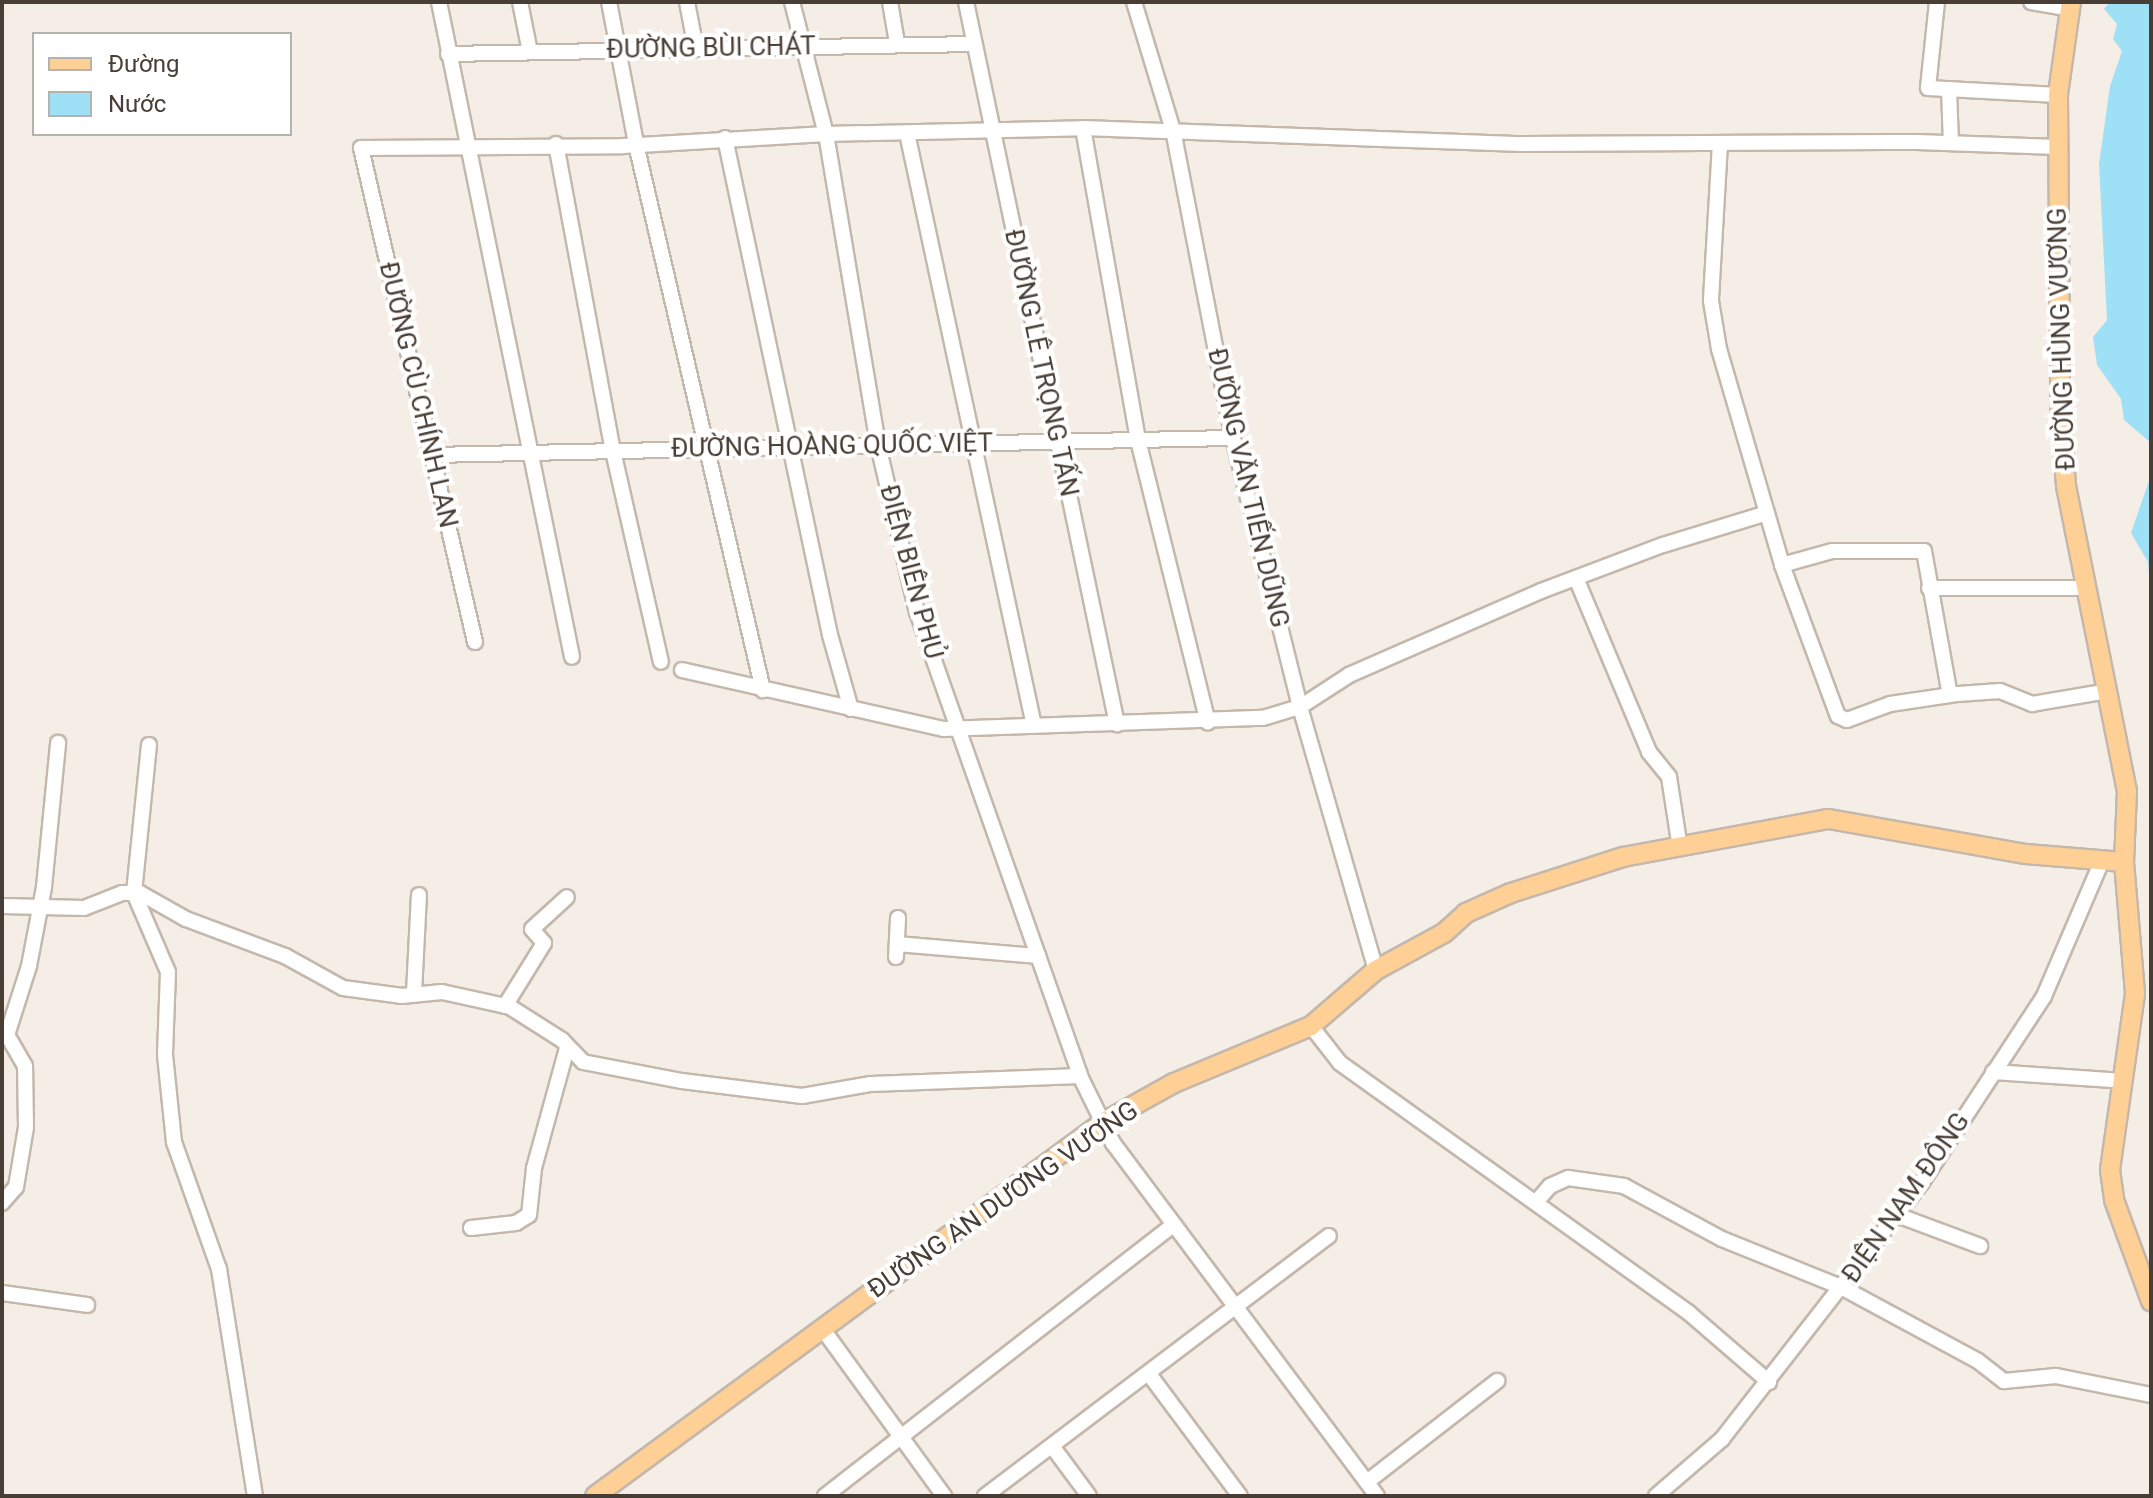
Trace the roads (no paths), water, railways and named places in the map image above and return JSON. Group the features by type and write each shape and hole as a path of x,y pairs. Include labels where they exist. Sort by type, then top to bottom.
{"main road":[{"name":"ĐƯỜNG HÙNG VƯƠNG","path":"2070,5 2058,95 2060,402 2066,486 2127,791 2124,862 2135,994 2110,1170 2114,1200 2151,1301"},
{"name":"ĐƯỜNG AN DƯƠNG VƯƠNG","path":"595,1496 1102,1123 1174,1083 1311,1026 1376,970 1444,933 1466,913 1511,893 1623,857 1829,819 2101,863 2124,862"}],"street":[{"path":"439,2 465,144 572,657"},
{"path":"520,2 530,52"},
{"path":"609,2 636,144 763,690"},
{"path":"687,2 696,49"},
{"name":"ĐIỆN BIÊN PHỦ","path":"792,2 826,134 878,445 917,612 1080,1076 1102,1123 1377,1496"},
{"path":"890,2 897,43"},
{"name":"ĐƯỜNG LÊ TRỌNG TẤN","path":"966,2 1117,724"},
{"name":"ĐƯỜNG VĂN TIẾN DŨNG","path":"1134,2 1173,130 1233,438 1300,707 1376,970"},
{"path":"1937,2 1928,88 2058,95"},
{"path":"2031,2 2070,5"},
{"name":"ĐƯỜNG BÙI CHÁT","path":"448,54 897,43 974,44"},
{"path":"1949,89 1951,143"},
{"path":"465,144 636,144 826,134 1083,128 1523,144 1951,143 2057,147"},
{"path":"1083,128 1138,440 1208,722"},
{"path":"907,133 1034,726"},
{"path":"725,138 793,447 830,635 851,709"},
{"path":"1720,143 1711,301 1719,349 1782,565 1840,718 1950,695 2000,691 2032,704 2108,691"},
{"name":"ĐƯỜNG CÙ CHÍNH LAN","path":"465,144 361,148 475,642"},
{"path":"556,144 613,451 661,662"},
{"name":"ĐƯỜNG HOÀNG QUỐC VIỆT","path":"432,455 1233,438"},
{"path":"682,670 959,730 1263,718 1300,707 1349,675 1576,578 1767,513"},
{"path":"1782,565 1832,551 1917,549 1926,556 1929,588 1950,695"},
{"path":"1576,578 1649,752 1669,777 1680,848"},
{"path":"1929,588 2086,588"},
{"path":"2,1203 16,1187 26,1127 25,1066 7,1035 40,908 53,830 58,743"},
{"path":"149,745 134,893 168,972 165,1055 174,1142 219,1269 255,1496"},
{"name":"ĐIỆN NAM ĐÔNG","path":"1656,1496 1722,1439 1897,1215 2044,996 2101,863"},
{"path":"2,906 84,908 134,893 186,919 245,938 343,988 402,996 442,992 505,1006 583,1062 682,1081 802,1096 871,1084 1080,1076"},
{"path":"414,993 419,895"},
{"path":"505,1006 544,943 532,929 567,897"},
{"path":"898,918 896,950 1038,956"},
{"path":"1311,1026 1340,1063 1537,1201 1689,1313 1769,1382"},
{"path":"471,1228 523,1222 529,1215 534,1168 567,1048"},
{"path":"1993,1072 2124,1081"},
{"path":"1537,1201 1550,1186 1568,1178 1624,1186 1722,1239 1843,1288 1978,1361 2004,1381 2056,1376 2151,1395"},
{"path":"1897,1215 1980,1246"},
{"path":"825,1496 904,1438 1174,1224"},
{"path":"985,1496 1329,1236"},
{"path":"2,1293 87,1305"},
{"path":"822,1328 944,1496"},
{"path":"1149,1374 1240,1496"},
{"path":"1367,1482 1497,1381"},
{"path":"1052,1446 1089,1496"}],"water":[{"path":"2110,2 2151,2 2151,443 2124,420 2121,399 2097,365 2093,337 2107,320 2099,164 2110,86 2122,51 2113,39 2117,24 2104,9"},
{"path":"2151,475 2151,603 2148,562 2131,533"}]}
